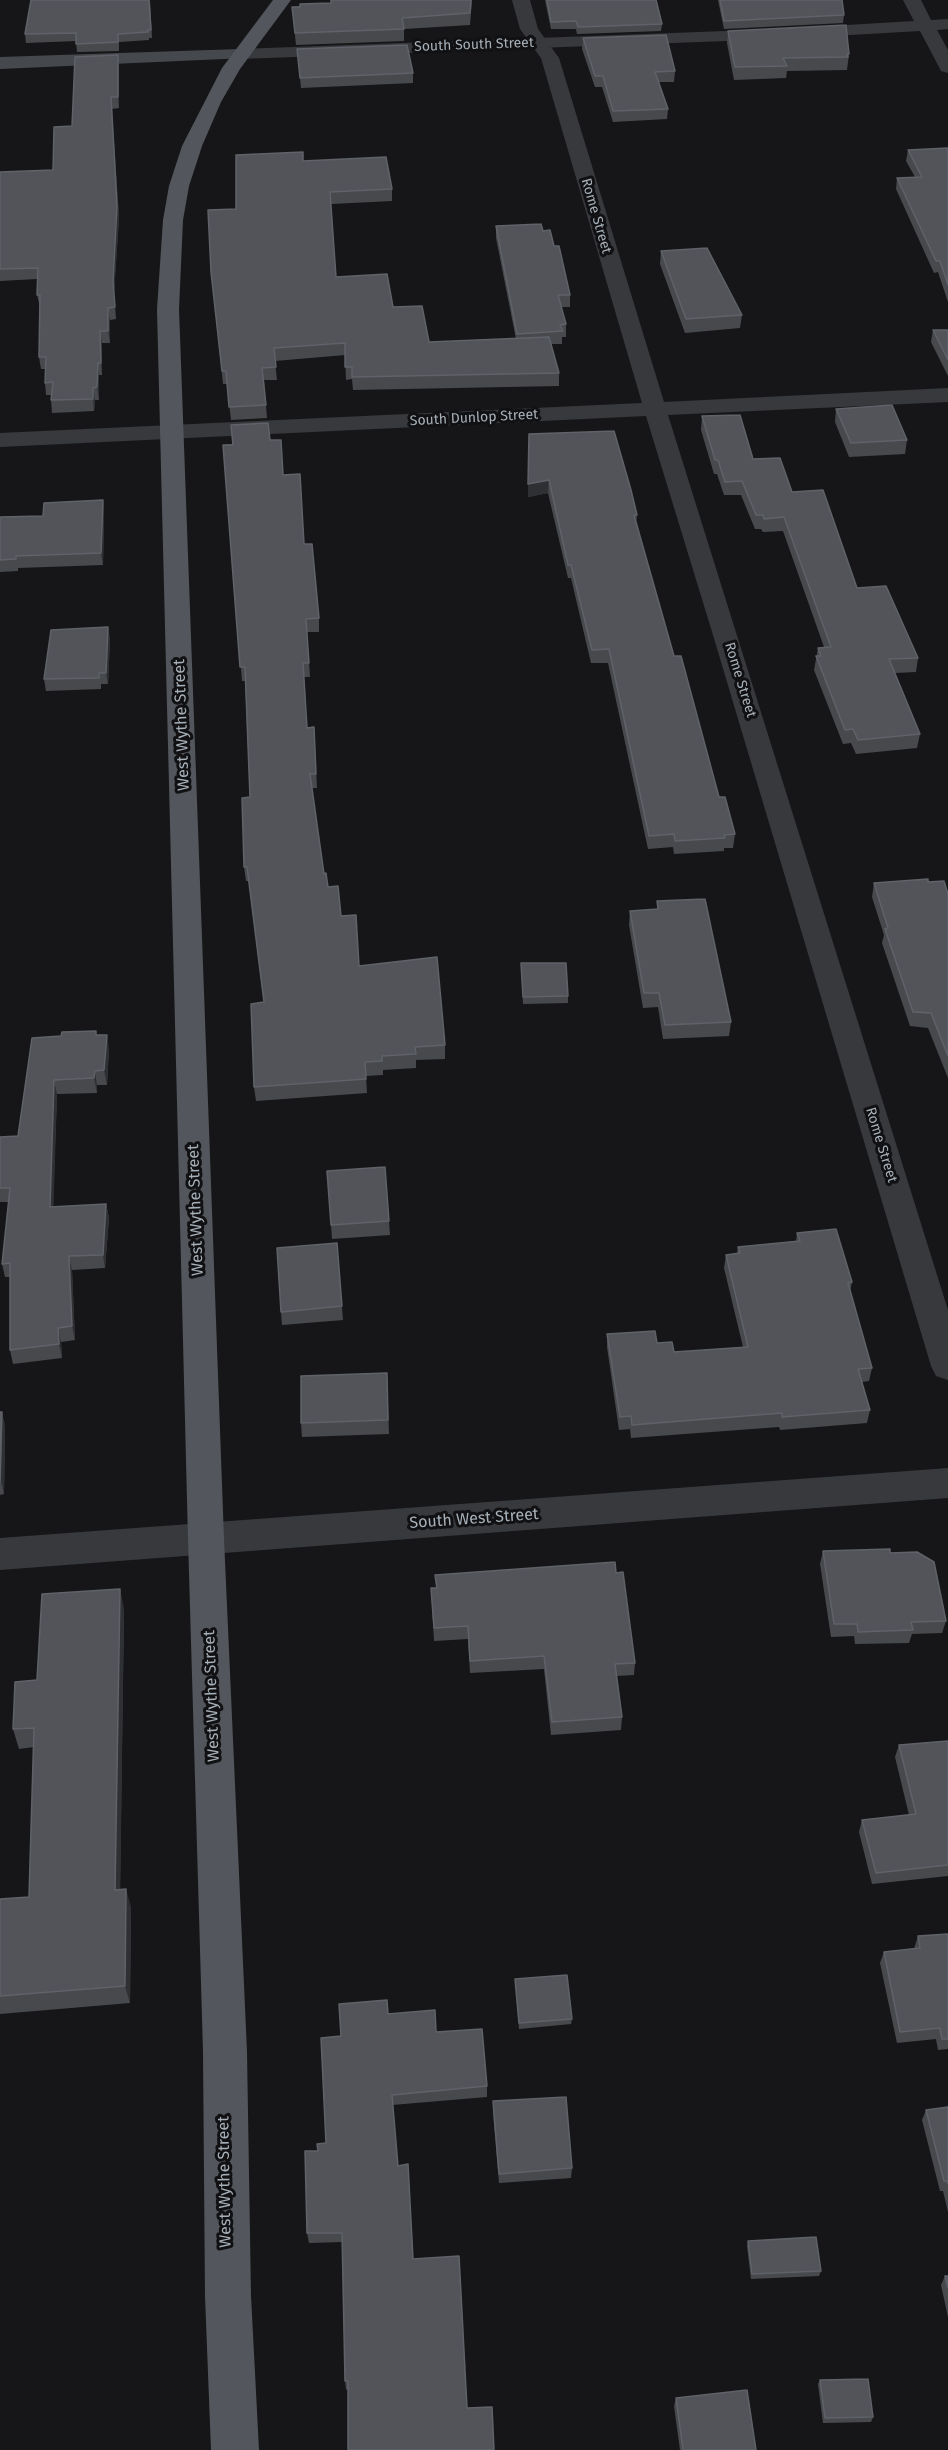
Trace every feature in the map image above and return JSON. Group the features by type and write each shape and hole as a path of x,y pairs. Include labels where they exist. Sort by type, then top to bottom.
{"main road":[{"name":"West Wythe Street","path":"235,2450 228,2296 225,2052 206,1539 168,309 173,220 179,186 192,146 212,102 240,54 282,0"},
{"name":"South South Street","path":"0,63 240,54"}],"street":[{"name":"Rome Street","path":"521,0 529,29 550,58 618,292 948,1366"},
{"path":"912,0 948,67"},
{"name":"South South Street","path":"240,54 780,34 948,24"},
{"name":"South Dunlop Street","path":"0,440 948,395"},
{"name":"South West Street","path":"0,1554 948,1483"}],"building":[{"path":"31,0 149,0 151,30 118,34 118,42 76,44 76,33 25,34"},
{"path":"331,0 471,0 470,13 402,18 404,29 295,33 292,7 300,7 300,4 331,3"},
{"path":"547,0 656,0 662,24 578,27 576,21 551,22"},
{"path":"720,0 842,0 844,15 724,21"},
{"path":"846,25 848,57 783,58 787,66 735,67 728,31"},
{"path":"666,35 675,71 655,72 668,109 613,111 603,76 595,76 583,38"},
{"path":"407,45 413,73 300,78 297,49"},
{"path":"118,55 118,97 111,97 117,206 113,281 115,307 108,308 108,331 100,331 101,363 98,363 97,387 93,388 93,399 51,400 53,382 45,383 46,357 39,357 38,268 0,269 0,172 53,170 54,127 72,126 75,57"},
{"path":"948,148 948,285 940,261 936,261 897,178 922,177 908,150"},
{"path":"303,152 303,161 386,157 392,189 330,192 336,277 387,274 393,307 422,306 429,342 549,337 559,373 352,377 352,367 345,367 345,343 274,348 276,367 262,368 266,405 229,407 226,371 222,371 211,272 208,210 236,209 236,155"},
{"path":"541,224 543,231 550,230 554,246 559,246 570,295 558,295 566,324 560,325 563,331 517,334 496,226"},
{"path":"707,248 742,315 686,319 661,251"},
{"path":"933,330 948,330 948,360"},
{"path":"892,405 907,440 851,443 836,409"},
{"path":"740,415 753,459 780,458 792,492 823,490 857,588 886,586 918,658 889,659 920,734 858,740 853,729 845,730 816,656 821,656 818,648 831,647 784,517 764,519 763,515 756,515 742,481 725,482 718,460 715,460 702,416"},
{"path":"268,423 270,440 281,440 283,475 300,474 304,544 312,544 319,618 306,619 309,663 303,663 307,728 314,727 316,774 310,774 324,874 326,873 328,887 338,886 341,916 356,915 359,966 437,957 445,1045 415,1047 416,1054 382,1056 382,1061 365,1062 366,1079 254,1087 251,1004 264,1002 247,867 244,867 242,798 250,797 245,667 240,667 223,445 233,445 231,425"},
{"path":"614,431 637,515 634,515 674,656 681,656 719,797 725,797 735,834 724,835 725,838 675,841 674,834 649,836 609,649 592,650 571,565 568,565 549,480 528,484 529,434"},
{"path":"103,500 101,553 16,556 16,559 0,560 0,517 43,516 44,503"},
{"path":"108,627 106,673 99,673 99,678 44,679 51,630"},
{"path":"928,879 928,882 944,881 948,894 948,1056 931,1013 913,1012 885,929 888,928 874,883"},
{"path":"705,899 731,1022 665,1025 659,993 644,993 630,911 658,909 657,901"},
{"path":"521,963 566,963 568,996 523,997"},
{"path":"96,1031 96,1035 107,1035 104,1070 95,1071 94,1078 54,1080 50,1207 106,1204 103,1255 69,1256 72,1326 58,1328 59,1344 10,1350 10,1263 2,1264 10,1188 0,1188 0,1137 18,1136 32,1038 61,1036 62,1032"},
{"path":"385,1167 389,1221 331,1225 327,1171"},
{"path":"836,1229 852,1282 848,1283 872,1368 858,1369 870,1410 782,1417 782,1413 632,1425 631,1416 620,1417 607,1334 655,1331 657,1343 672,1342 674,1352 748,1347 726,1255 740,1253 738,1247 800,1241 797,1233"},
{"path":"337,1243 342,1306 281,1312 277,1248"},
{"path":"387,1373 388,1420 301,1423 301,1376"},
{"path":"0,1412 2,1412 0,1481"},
{"path":"890,1549 890,1553 917,1552 934,1562 946,1621 911,1622 913,1630 858,1632 857,1624 834,1624 823,1551"},
{"path":"615,1562 616,1573 623,1572 635,1663 615,1664 622,1717 552,1722 544,1656 470,1661 468,1626 434,1628 431,1588 437,1588 435,1575"},
{"path":"120,1589 115,1890 126,1889 125,1986 0,1996 0,1899 29,1897 34,1728 13,1729 15,1682 37,1680 42,1594"},
{"path":"948,1741 948,1865 876,1873 862,1820 916,1814 899,1745"},
{"path":"948,1934 948,2039 942,2039 940,2028 900,2032 884,1952 920,1948 918,1936"},
{"path":"567,1975 572,2019 519,2023 515,1979"},
{"path":"387,2000 388,2014 435,2010 436,2032 482,2029 487,2086 392,2095 398,2166 408,2164 413,2259 459,2256 467,2408 492,2407 494,2450 348,2450 348,2381 345,2381 342,2233 307,2233 305,2151 318,2151 317,2144 326,2143 321,2038 341,2036 339,2004"},
{"path":"566,2097 572,2168 499,2174 493,2101"},
{"path":"948,2107 948,2184 944,2181 926,2110"},
{"path":"816,2237 821,2271 752,2274 748,2241"},
{"path":"868,2379 873,2417 825,2418 820,2380"},
{"path":"747,2390 756,2450 683,2450 676,2398"}]}
